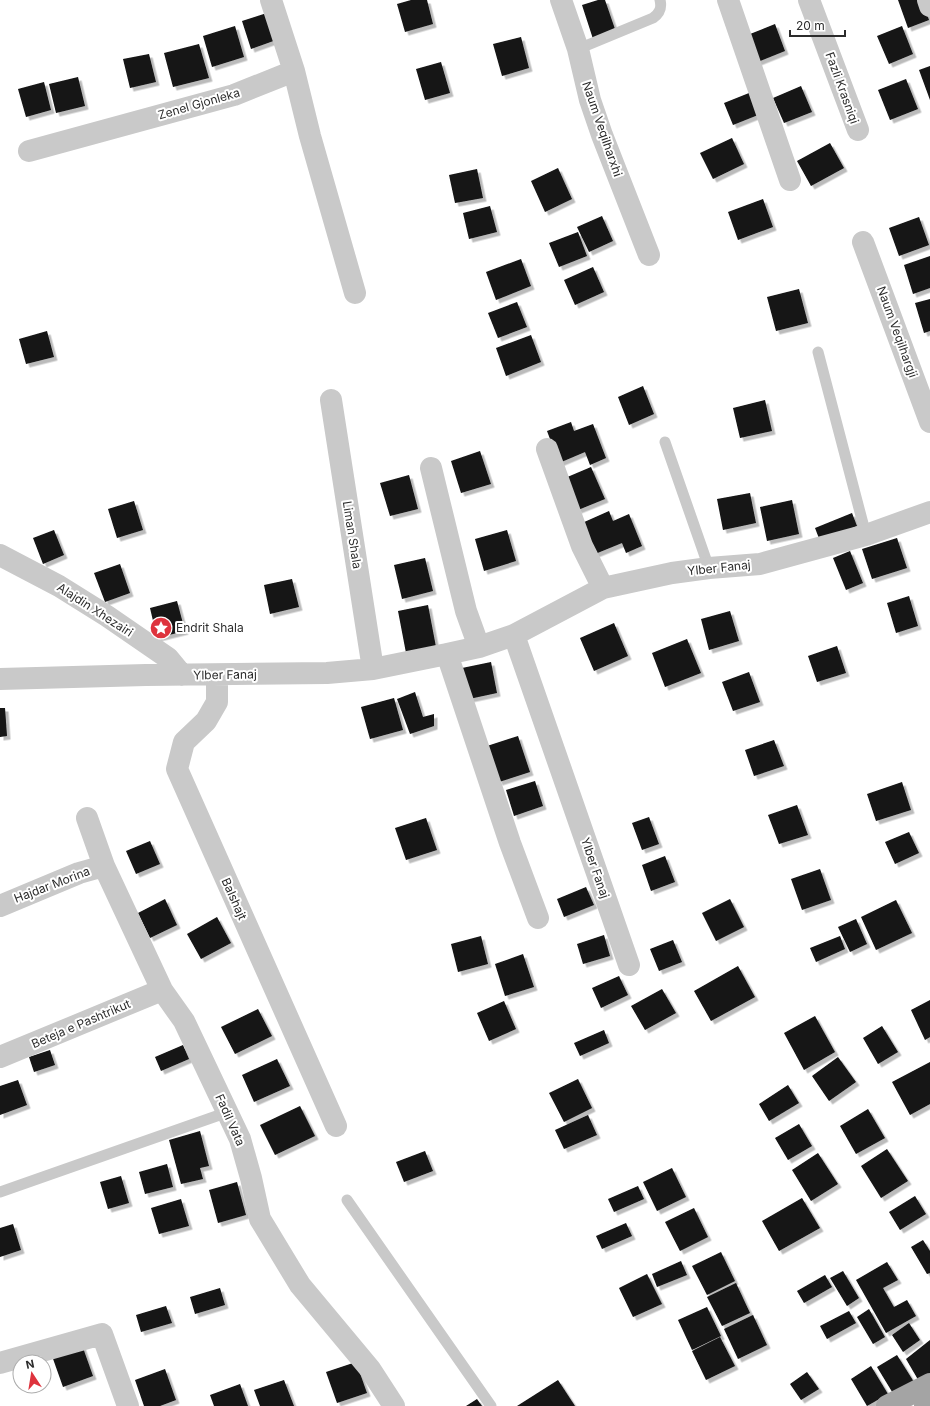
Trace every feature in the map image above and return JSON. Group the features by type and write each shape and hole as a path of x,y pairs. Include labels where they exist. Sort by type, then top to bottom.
{"main road":[{"path":"887,1406 930,1384"},
{"path":"925,1406 930,1404"}],"street":[{"path":"271,0 294,71 310,136 355,293"},
{"name":"Naum Veqilharxhi","path":"561,0 578,49 590,100 602,135 649,255"},
{"path":"728,0 790,180"},
{"name":"Fazli Krasniqi","path":"809,0 858,130"},
{"path":"928,0 930,6"},
{"name":"Zenel Gjonleka","path":"29,151 234,95 294,71"},
{"name":"Naum Veqilhargji","path":"863,242 930,422"},
{"name":"Liman Shala","path":"331,400 372,669"},
{"path":"546,449 582,546 603,588"},
{"path":"431,468 466,611 479,646"},
{"name":"Ylber Fanaj","path":"0,679 328,673 372,669 447,654 514,635 603,588 672,573 709,568 760,564 866,535 930,512"},
{"name":"Alajdin Xhezairi","path":"0,555 59,586 107,616 164,655 182,675"},
{"name":"Ylber Fanaj","path":"514,635 630,965"},
{"path":"447,654 510,843 538,918"},
{"name":"Balshajt","path":"217,675 217,702 206,721 184,742 177,769 336,1126"},
{"name":"Fadil Vata","path":"87,818 104,866 162,990 184,1021 240,1139 251,1178 260,1219 300,1285 370,1370 394,1406"},
{"name":"Hajdar Morina","path":"0,906 79,873 104,866"},
{"name":"Beteja e Pashtrikut","path":"0,1057 162,990"},
{"path":"0,1363 102,1334 128,1406"}],"lane":[{"path":"578,49 653,18 658,15 660,11 660,0"},
{"path":"818,352 866,535"},
{"path":"665,442 709,568"},
{"path":"0,1192 228,1112"},
{"path":"347,1200 491,1406"}],"building":[{"path":"411,0 427,0 433,24 405,32 397,4"},
{"path":"598,0 605,0 616,32 593,39 582,5"},
{"path":"898,0 922,0 929,20 908,28"},
{"path":"270,12 279,39 251,49 242,21"},
{"path":"775,24 785,51 755,63 745,36"},
{"path":"235,26 244,57 212,67 203,36"},
{"path":"902,26 913,54 889,64 877,36"},
{"path":"521,37 529,68 502,76 493,44"},
{"path":"199,44 209,78 173,87 164,53"},
{"path":"149,54 156,82 130,88 123,59"},
{"path":"441,62 450,93 425,100 416,69"},
{"path":"930,66 930,100 919,70"},
{"path":"78,77 85,106 56,113 49,84"},
{"path":"906,79 918,109 890,120 878,90"},
{"path":"44,82 51,110 26,117 18,89"},
{"path":"801,86 812,112 784,123 773,98"},
{"path":"749,93 758,115 733,125 724,103"},
{"path":"732,138 744,164 713,179 700,153"},
{"path":"830,143 844,168 811,186 797,161"},
{"path":"558,168 572,199 545,212 531,181"},
{"path":"477,169 483,198 455,203 449,175"},
{"path":"763,199 773,227 738,240 728,212"},
{"path":"490,206 497,232 469,239 463,213"},
{"path":"602,216 613,241 589,252 577,227"},
{"path":"919,217 929,245 899,256 889,228"},
{"path":"578,232 587,256 559,267 549,243"},
{"path":"930,256 930,288 913,294 904,265"},
{"path":"521,259 531,286 496,300 486,272"},
{"path":"593,267 604,292 575,305 564,280"},
{"path":"799,289 808,323 776,331 767,297"},
{"path":"930,299 930,331 924,333 915,303"},
{"path":"517,302 527,327 498,338 488,313"},
{"path":"47,331 54,357 26,364 19,339"},
{"path":"531,335 541,362 506,376 496,348"},
{"path":"643,386 654,414 629,425 618,397"},
{"path":"765,400 772,431 740,438 733,408"},
{"path":"571,422 574,431 593,424 606,458 590,465 585,452 559,463 547,431"},
{"path":"480,451 491,484 461,493 451,461"},
{"path":"591,467 605,499 578,510 565,478"},
{"path":"409,475 418,509 390,516 380,483"},
{"path":"750,493 756,523 723,530 717,499"},
{"path":"792,500 799,534 767,541 760,507"},
{"path":"134,501 143,530 117,538 108,509"},
{"path":"609,511 613,521 629,514 642,546 626,553 622,543 595,554 582,523"},
{"path":"852,513 857,526 820,541 815,528"},
{"path":"54,530 64,555 43,564 33,538"},
{"path":"507,530 516,561 484,571 475,539"},
{"path":"897,538 907,568 872,579 862,549"},
{"path":"850,551 863,583 846,590 833,558"},
{"path":"425,558 433,591 402,599 394,565"},
{"path":"120,564 130,593 105,602 94,573"},
{"path":"292,579 299,607 270,614 264,585"},
{"path":"909,596 918,626 896,633 887,603"},
{"path":"177,601 185,631 157,638 150,608"},
{"path":"428,605 436,647 406,653 398,611"},
{"path":"730,611 739,641 709,650 701,619"},
{"path":"614,623 628,656 594,671 580,638"},
{"path":"687,639 701,673 665,687 652,653"},
{"path":"837,646 846,673 817,682 808,656"},
{"path":"491,662 497,693 469,699 462,668"},
{"path":"749,672 760,702 733,711 722,682"},
{"path":"415,692 423,717 434,714 434,726 410,734 397,699"},
{"path":"394,698 403,730 370,739 361,707"},
{"path":"0,708 5,708 7,736 0,737"},
{"path":"518,736 530,772 499,782 487,746"},
{"path":"774,740 784,766 754,776 745,750"},
{"path":"535,781 543,806 514,816 506,790"},
{"path":"902,782 911,810 876,821 867,794"},
{"path":"797,805 808,835 779,844 768,815"},
{"path":"649,817 659,844 642,850 632,823"},
{"path":"426,818 437,850 406,860 395,828"},
{"path":"909,832 919,853 895,864 885,842"},
{"path":"150,841 160,864 136,874 126,851"},
{"path":"665,856 675,882 651,891 642,865"},
{"path":"820,869 831,900 802,910 791,879"},
{"path":"586,887 594,905 564,917 557,899"},
{"path":"165,899 177,925 150,938 138,913"},
{"path":"730,899 744,927 716,941 702,913"},
{"path":"896,900 912,933 876,950 861,917"},
{"path":"217,917 231,943 201,959 187,934"},
{"path":"856,919 867,944 850,952 838,927"},
{"path":"604,935 610,956 583,964 577,944"},
{"path":"481,936 488,964 458,972 451,944"},
{"path":"840,936 845,949 816,962 810,948"},
{"path":"673,940 682,962 659,971 650,949"},
{"path":"523,954 534,987 505,996 495,964"},
{"path":"738,966 755,997 711,1021 694,991"},
{"path":"619,976 628,995 601,1008 592,988"},
{"path":"662,989 676,1013 645,1030 631,1006"},
{"path":"930,1000 930,1037 925,1040 911,1010"},
{"path":"504,1001 516,1029 489,1041 477,1013"},
{"path":"258,1009 272,1036 235,1054 221,1027"},
{"path":"815,1016 835,1052 804,1070 784,1033"},
{"path":"882,1026 898,1052 878,1064 863,1038"},
{"path":"604,1030 609,1043 580,1056 574,1043"},
{"path":"183,1045 189,1059 161,1071 155,1057"},
{"path":"50,1050 55,1065 34,1072 29,1057"},
{"path":"838,1057 856,1082 829,1101 812,1076"},
{"path":"277,1059 290,1086 254,1102 242,1075"},
{"path":"930,1062 930,1104 910,1115 892,1082"},
{"path":"578,1079 592,1108 564,1122 549,1093"},
{"path":"18,1080 27,1105 0,1115 0,1086"},
{"path":"788,1085 799,1103 769,1121 759,1104"},
{"path":"300,1106 315,1136 275,1155 260,1125"},
{"path":"868,1109 885,1138 856,1154 840,1126"},
{"path":"588,1115 597,1135 564,1149 555,1130"},
{"path":"799,1124 812,1146 788,1160 775,1138"},
{"path":"200,1131 209,1166 200,1168 203,1179 181,1184 169,1140"},
{"path":"887,1149 908,1181 881,1198 861,1166"},
{"path":"425,1151 433,1171 404,1182 396,1162"},
{"path":"818,1153 838,1184 811,1201 792,1170"},
{"path":"167,1164 173,1187 145,1194 139,1172"},
{"path":"672,1168 686,1197 657,1211 643,1182"},
{"path":"121,1176 129,1203 108,1209 100,1182"},
{"path":"237,1182 246,1215 218,1223 209,1190"},
{"path":"638,1186 644,1199 614,1212 608,1199"},
{"path":"915,1196 926,1214 900,1230 889,1212"},
{"path":"802,1198 820,1228 779,1251 762,1221"},
{"path":"181,1199 189,1226 159,1234 151,1208"},
{"path":"694,1208 708,1237 680,1251 665,1222"},
{"path":"626,1223 632,1236 602,1249 596,1236"},
{"path":"13,1224 21,1250 0,1257 0,1228"},
{"path":"923,1240 930,1251 930,1273 927,1274 911,1247"},
{"path":"721,1252 735,1281 707,1295 692,1266"},
{"path":"681,1261 687,1275 657,1287 652,1274"},
{"path":"887,1262 898,1280 883,1288 894,1307 907,1300 916,1316 886,1333 856,1280"},
{"path":"843,1271 859,1298 847,1306 830,1278"},
{"path":"647,1274 662,1304 633,1317 619,1288"},
{"path":"825,1275 832,1287 804,1303 797,1291"},
{"path":"736,1283 750,1313 722,1326 707,1297"},
{"path":"220,1288 225,1305 195,1314 190,1297"},
{"path":"166,1306 172,1323 141,1332 136,1315"},
{"path":"707,1307 721,1336 692,1350 678,1320"},
{"path":"869,1309 885,1337 873,1344 857,1317"},
{"path":"849,1311 856,1323 827,1339 820,1326"},
{"path":"753,1315 767,1345 738,1359 724,1329"},
{"path":"909,1323 920,1340 903,1352 892,1335"},
{"path":"720,1337 735,1366 706,1380 692,1351"},
{"path":"930,1340 930,1379 920,1383 906,1359"},
{"path":"82,1345 93,1376 63,1387 52,1356"},
{"path":"897,1355 914,1382 894,1395 877,1367"},
{"path":"356,1362 367,1393 337,1403 326,1372"},
{"path":"871,1366 888,1394 867,1406 851,1379"},
{"path":"165,1369 176,1400 160,1406 144,1406 135,1380"},
{"path":"807,1372 819,1389 801,1400 790,1384"},
{"path":"284,1380 294,1406 260,1406 254,1390"},
{"path":"558,1380 575,1406 517,1406"},
{"path":"240,1384 248,1406 214,1406 210,1395"},
{"path":"477,1399 482,1406 466,1406"}],"place":[{"name":"Endrit Shala","path":"161,628"}]}
